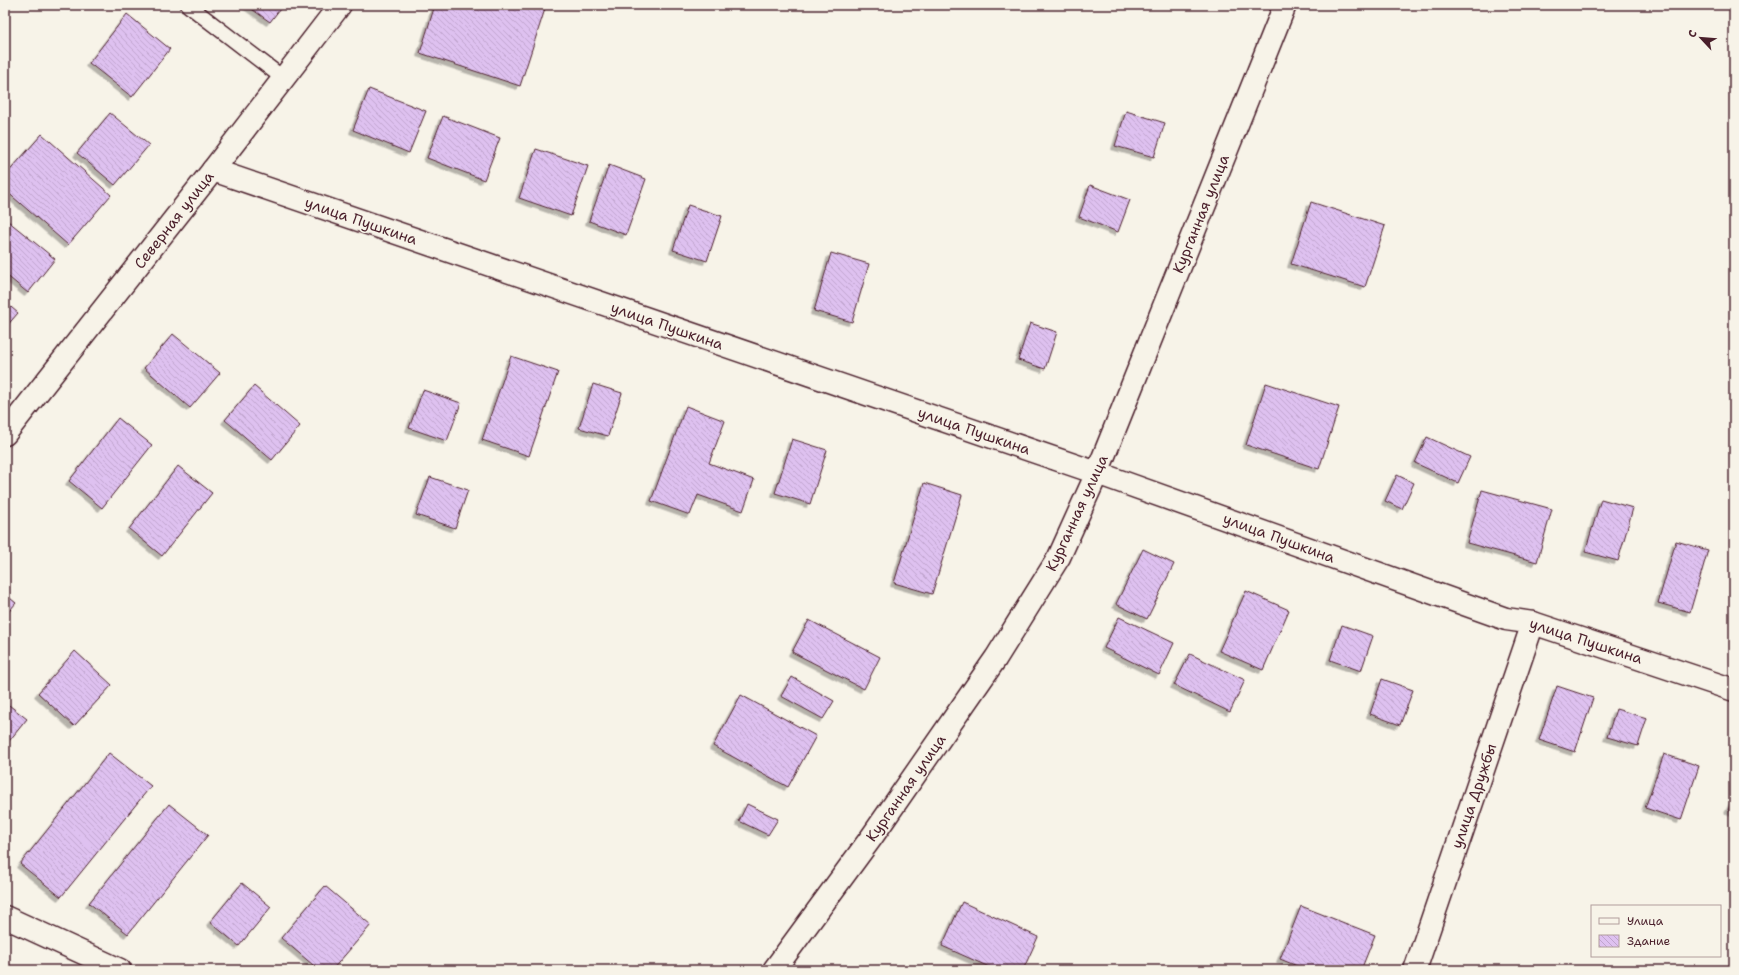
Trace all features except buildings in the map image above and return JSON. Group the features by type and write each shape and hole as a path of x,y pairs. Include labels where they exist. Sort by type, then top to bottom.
{"street":[{"name":"Северная улица","path":"5,434 213,170 340,5"},
{"name":"Курганная улица","path":"774,970 871,838 996,658 1059,558 1097,473 1285,5"},
{"name":"улица Пушкина","path":"213,170 1097,473 1506,619 1533,623 1734,690"},
{"name":"улица Дружбы","path":"1415,970 1533,623"},
{"path":"5,917 120,970"}],"lane":[{"path":"188,5 283,78"}]}
